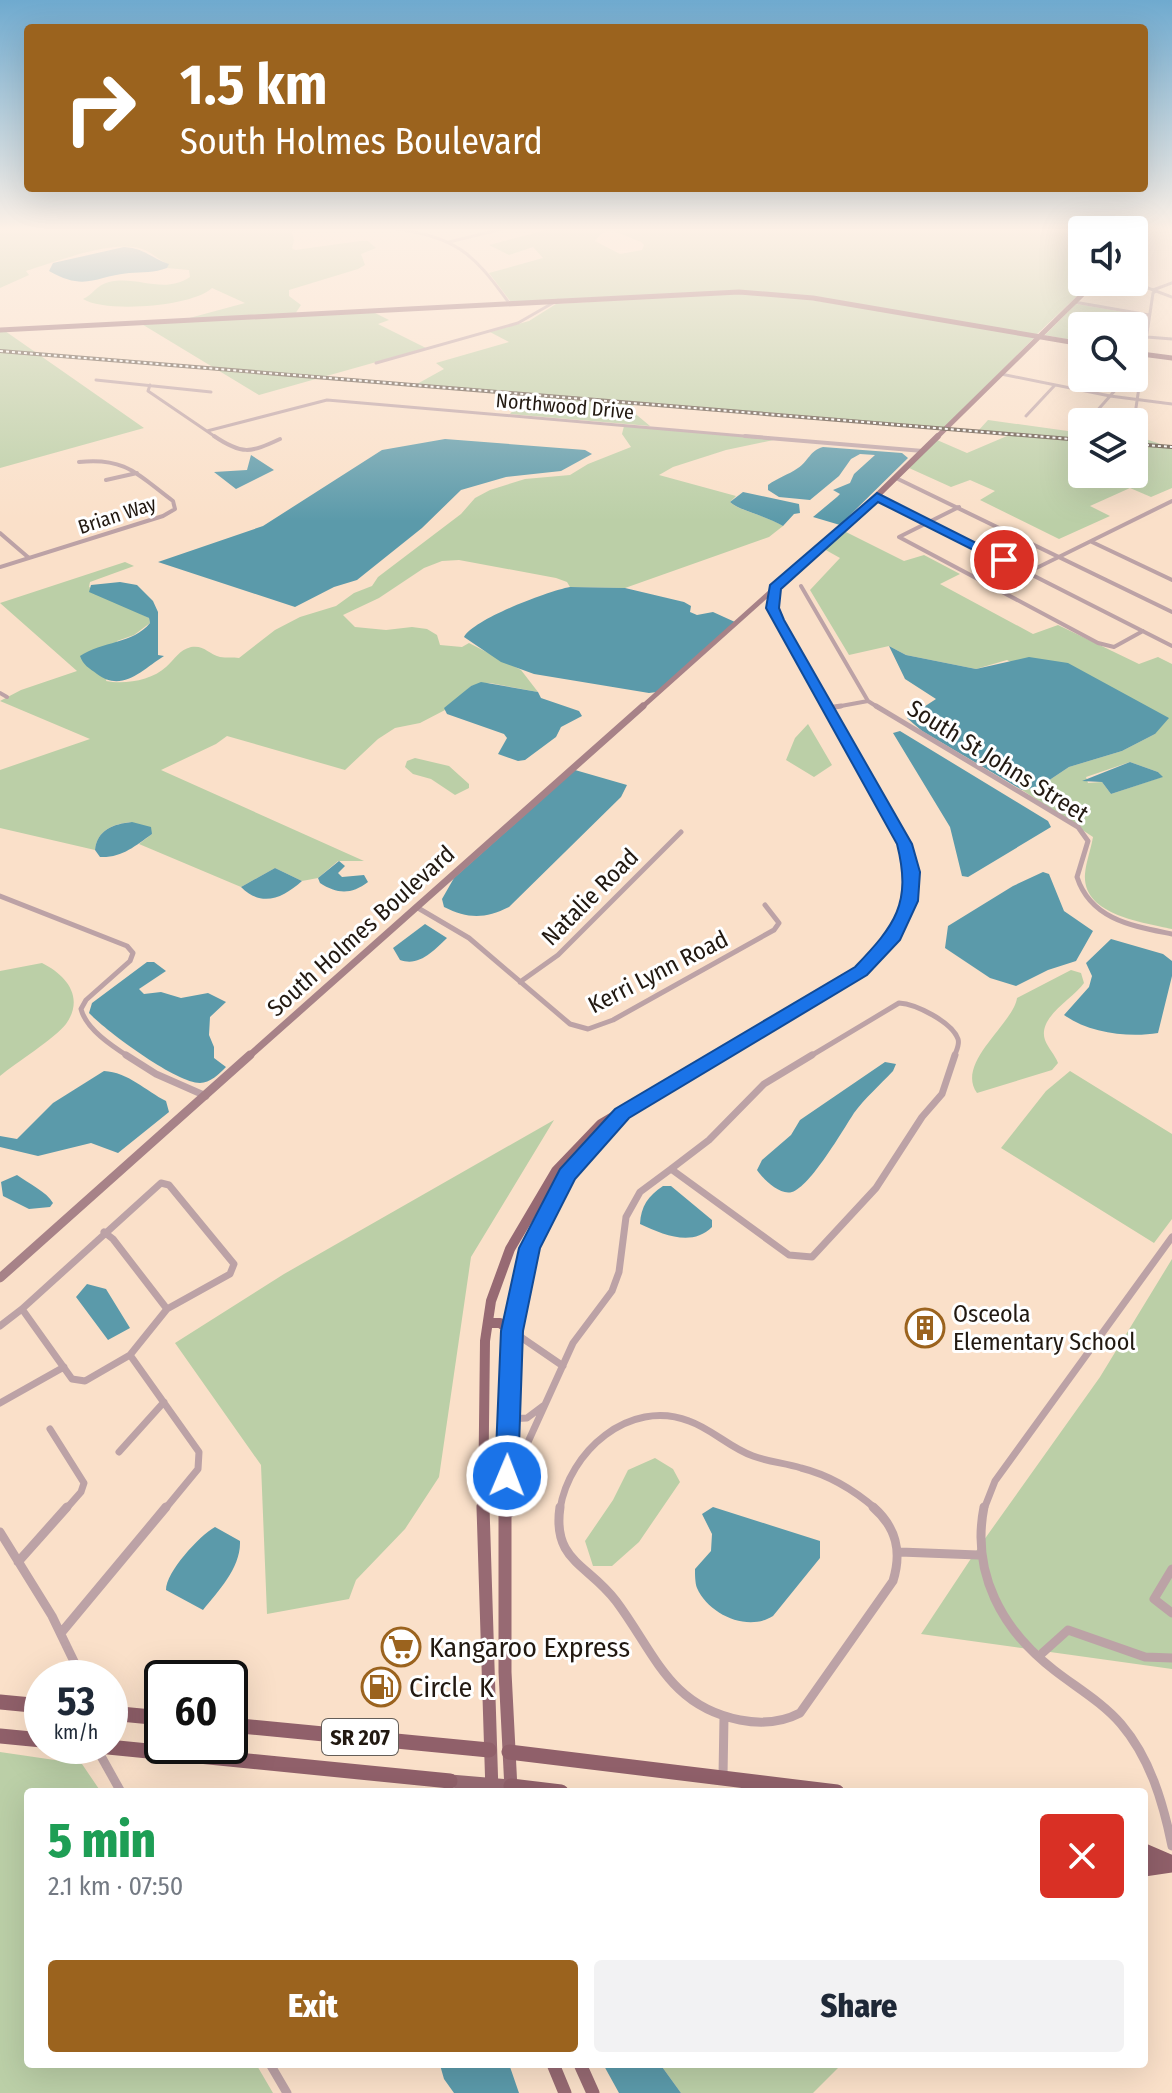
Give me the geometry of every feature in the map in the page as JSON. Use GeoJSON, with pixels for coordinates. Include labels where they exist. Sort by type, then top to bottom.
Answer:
{"type":"FeatureCollection","features":[{"type":"Feature","properties":{"kind":"highway"},"geometry":{"type":"LineString","coordinates":[[0,1702],[24,1704]]}},
{"type":"Feature","properties":{"kind":"highway","name":"SR 207"},"geometry":{"type":"LineString","coordinates":[[248,1727],[489,1750]]}},
{"type":"Feature","properties":{"kind":"highway"},"geometry":{"type":"LineString","coordinates":[[0,1736],[24,1738]]}},
{"type":"Feature","properties":{"kind":"highway","name":"SR 207"},"geometry":{"type":"LineString","coordinates":[[128,1749],[450,1781]]}},
{"type":"Feature","properties":{"kind":"highway","name":"SR 207"},"geometry":{"type":"LineString","coordinates":[[509,1752],[808,1788]]}},
{"type":"Feature","properties":{"kind":"highway"},"geometry":{"type":"LineString","coordinates":[[1148,1853],[1172,1864]]}},
{"type":"Feature","properties":{"kind":"highway"},"geometry":{"type":"LineString","coordinates":[[1148,1868],[1172,1864]]}},
{"type":"Feature","properties":{"kind":"main road"},"geometry":{"type":"LineString","coordinates":[[0,330],[82,326]]}},
{"type":"Feature","properties":{"kind":"main road"},"geometry":{"type":"LineString","coordinates":[[972,326],[1068,342]]}},
{"type":"Feature","properties":{"kind":"main road","name":"South Holmes Boulevard"},"geometry":{"type":"LineString","coordinates":[[0,1278],[877,496],[1048,326]]}},
{"type":"Feature","properties":{"kind":"main road"},"geometry":{"type":"LineString","coordinates":[[1148,358],[1172,358]]}},
{"type":"Feature","properties":{"kind":"main road"},"geometry":{"type":"LineString","coordinates":[[492,1788],[482,1483],[488,1323],[491,1301],[510,1249],[556,1171],[601,1124],[861,971],[877,956],[903,921],[910,901],[912,872],[904,844],[773,608],[775,588]]}},
{"type":"Feature","properties":{"kind":"main road"},"geometry":{"type":"LineString","coordinates":[[748,613],[773,608]]}},
{"type":"Feature","properties":{"kind":"main road"},"geometry":{"type":"LineString","coordinates":[[511,1788],[504,1593],[512,1331],[530,1248],[543,1219],[567,1175],[622,1114]]}},
{"type":"Feature","properties":{"kind":"main road"},"geometry":{"type":"LineString","coordinates":[[488,1323],[500,1323],[512,1331]]}},
{"type":"Feature","properties":{"kind":"main road","name":"SR 207"},"geometry":{"type":"LineString","coordinates":[[489,1750],[509,1752]]}},
{"type":"Feature","properties":{"kind":"main road"},"geometry":{"type":"LineString","coordinates":[[450,1781],[460,1788]]}},
{"type":"Feature","properties":{"kind":"main road","name":"SR 207"},"geometry":{"type":"LineString","coordinates":[[450,1781],[492,1788]]}},
{"type":"Feature","properties":{"kind":"main road"},"geometry":{"type":"LineString","coordinates":[[555,2068],[565,2093]]}},
{"type":"Feature","properties":{"kind":"main road"},"geometry":{"type":"LineString","coordinates":[[582,2068],[593,2093]]}},
{"type":"Feature","properties":{"kind":"street"},"geometry":{"type":"LineString","coordinates":[[376,363],[509,326]]}},
{"type":"Feature","properties":{"kind":"street"},"geometry":{"type":"LineString","coordinates":[[1148,337],[1172,339]]}},
{"type":"Feature","properties":{"kind":"street"},"geometry":{"type":"LineString","coordinates":[[1001,374],[1110,396],[1172,404]]}},
{"type":"Feature","properties":{"kind":"street"},"geometry":{"type":"LineString","coordinates":[[96,380],[211,392]]}},
{"type":"Feature","properties":{"kind":"street"},"geometry":{"type":"LineString","coordinates":[[150,385],[148,391],[233,449],[262,449],[280,439]]}},
{"type":"Feature","properties":{"kind":"street"},"geometry":{"type":"LineString","coordinates":[[1026,416],[1055,385]]}},
{"type":"Feature","properties":{"kind":"street"},"geometry":{"type":"LineString","coordinates":[[1099,408],[1114,392]]}},
{"type":"Feature","properties":{"kind":"street"},"geometry":{"type":"LineString","coordinates":[[1136,408],[1139,392]]}},
{"type":"Feature","properties":{"kind":"street","name":"Northwood Drive"},"geometry":{"type":"LineString","coordinates":[[207,431],[324,399],[923,451]]}},
{"type":"Feature","properties":{"kind":"street","name":"Brian Way"},"geometry":{"type":"LineString","coordinates":[[0,567],[163,516],[175,509],[173,501],[116,459],[79,462]]}},
{"type":"Feature","properties":{"kind":"street"},"geometry":{"type":"LineString","coordinates":[[106,480],[137,473]]}},
{"type":"Feature","properties":{"kind":"street"},"geometry":{"type":"LineString","coordinates":[[896,478],[1172,612]]}},
{"type":"Feature","properties":{"kind":"street"},"geometry":{"type":"LineString","coordinates":[[877,496],[1172,646]]}},
{"type":"Feature","properties":{"kind":"street"},"geometry":{"type":"LineString","coordinates":[[994,589],[1172,501]]}},
{"type":"Feature","properties":{"kind":"street"},"geometry":{"type":"LineString","coordinates":[[959,507],[899,537],[1106,646],[1123,644],[1143,631]]}},
{"type":"Feature","properties":{"kind":"street"},"geometry":{"type":"LineString","coordinates":[[0,533],[29,558]]}},
{"type":"Feature","properties":{"kind":"street"},"geometry":{"type":"LineString","coordinates":[[1092,542],[1172,580]]}},
{"type":"Feature","properties":{"kind":"street","name":"South St Johns Street"},"geometry":{"type":"LineString","coordinates":[[801,586],[868,701],[1078,827],[1088,841],[1077,877],[1089,903],[1099,912],[1119,920],[1172,934]]}},
{"type":"Feature","properties":{"kind":"street"},"geometry":{"type":"LineString","coordinates":[[0,693],[7,697]]}},
{"type":"Feature","properties":{"kind":"street"},"geometry":{"type":"LineString","coordinates":[[828,708],[868,701]]}},
{"type":"Feature","properties":{"kind":"street","name":"Natalie Road"},"geometry":{"type":"LineString","coordinates":[[520,982],[558,955],[681,832]]}},
{"type":"Feature","properties":{"kind":"street"},"geometry":{"type":"LineString","coordinates":[[0,896],[127,946],[133,953],[130,961],[86,1000],[81,1009],[83,1017],[138,1061],[180,1086],[206,1096]]}},
{"type":"Feature","properties":{"kind":"street","name":"Kerri Lynn Road"},"geometry":{"type":"LineString","coordinates":[[418,908],[469,938],[570,1024],[583,1029],[594,1028],[774,930],[779,923],[765,905]]}},
{"type":"Feature","properties":{"kind":"street"},"geometry":{"type":"LineString","coordinates":[[505,1533],[528,1442],[573,1343],[612,1291],[619,1272],[626,1217],[640,1192],[670,1168],[709,1140],[764,1084],[899,1003],[909,1002],[921,1008],[957,1036],[959,1043],[942,1094],[922,1117],[876,1188],[812,1257],[789,1255],[670,1168]]}},
{"type":"Feature","properties":{"kind":"street"},"geometry":{"type":"LineString","coordinates":[[0,1326],[54,1283],[157,1184],[165,1183],[234,1264],[230,1274],[167,1309],[130,1355],[85,1381],[75,1381],[22,1309]]}},
{"type":"Feature","properties":{"kind":"street"},"geometry":{"type":"LineString","coordinates":[[104,1232],[113,1239],[167,1309]]}},
{"type":"Feature","properties":{"kind":"street"},"geometry":{"type":"LineString","coordinates":[[1172,1237],[995,1481],[982,1509],[978,1555],[997,1606],[1019,1638],[1100,1704],[1134,1742],[1157,1788],[1172,1846]]}},
{"type":"Feature","properties":{"kind":"street"},"geometry":{"type":"LineString","coordinates":[[512,1331],[563,1366]]}},
{"type":"Feature","properties":{"kind":"street"},"geometry":{"type":"LineString","coordinates":[[61,1633],[198,1469],[199,1452],[130,1355]]}},
{"type":"Feature","properties":{"kind":"street"},"geometry":{"type":"LineString","coordinates":[[0,1403],[64,1367]]}},
{"type":"Feature","properties":{"kind":"street"},"geometry":{"type":"LineString","coordinates":[[119,1452],[164,1402]]}},
{"type":"Feature","properties":{"kind":"street"},"geometry":{"type":"LineString","coordinates":[[508,1419],[516,1422],[531,1418],[546,1404]]}},
{"type":"Feature","properties":{"kind":"street"},"geometry":{"type":"LineString","coordinates":[[663,1415],[690,1420],[756,1457],[810,1470],[843,1485],[883,1516],[897,1537],[900,1552],[898,1571],[893,1581],[800,1713],[792,1719],[773,1723],[724,1717],[699,1707],[679,1691],[603,1586],[564,1549],[558,1532],[561,1499],[571,1472],[592,1444],[615,1427],[640,1418],[663,1415]]}},
{"type":"Feature","properties":{"kind":"street"},"geometry":{"type":"LineString","coordinates":[[18,1562],[81,1492],[84,1483],[50,1429]]}},
{"type":"Feature","properties":{"kind":"street"},"geometry":{"type":"LineString","coordinates":[[0,1532],[61,1633],[74,1660]]}},
{"type":"Feature","properties":{"kind":"street"},"geometry":{"type":"LineString","coordinates":[[900,1552],[978,1555]]}},
{"type":"Feature","properties":{"kind":"street"},"geometry":{"type":"LineString","coordinates":[[1172,1569],[1154,1599],[1172,1613]]}},
{"type":"Feature","properties":{"kind":"street"},"geometry":{"type":"LineString","coordinates":[[1039,1656],[1068,1630],[1145,1657],[1172,1658]]}},
{"type":"Feature","properties":{"kind":"street"},"geometry":{"type":"LineString","coordinates":[[723,1776],[724,1717]]}},
{"type":"Feature","properties":{"kind":"street"},"geometry":{"type":"LineString","coordinates":[[106,1764],[119,1788]]}},
{"type":"Feature","properties":{"kind":"street"},"geometry":{"type":"LineString","coordinates":[[272,2068],[287,2093]]}},
{"type":"Feature","properties":{"kind":"green space"},"geometry":{"type":"Polygon","coordinates":[[[144,326],[381,326],[426,348],[259,395],[144,326]]]}},
{"type":"Feature","properties":{"kind":"green space"},"geometry":{"type":"Polygon","coordinates":[[[512,326],[969,326],[1035,337],[944,428],[634,403],[632,411],[650,426],[510,414],[526,395],[417,384],[444,369],[436,363],[509,342],[490,332],[512,326]]]}},
{"type":"Feature","properties":{"kind":"green space"},"geometry":{"type":"Polygon","coordinates":[[[976,326],[1046,326],[1036,335],[976,326]]]}},
{"type":"Feature","properties":{"kind":"green space"},"geometry":{"type":"Polygon","coordinates":[[[1054,326],[1068,326],[1068,339],[1045,335],[1054,326]]]}},
{"type":"Feature","properties":{"kind":"green space"},"geometry":{"type":"Polygon","coordinates":[[[0,331],[5,331],[144,428],[0,468],[0,331]]]}},
{"type":"Feature","properties":{"kind":"green space"},"geometry":{"type":"Polygon","coordinates":[[[988,420],[1068,431],[1068,488],[1130,488],[1090,506],[1110,516],[1059,539],[980,500],[995,491],[970,480],[951,487],[909,468],[937,440],[967,453],[1007,436],[978,431],[988,420]]]}},
{"type":"Feature","properties":{"kind":"green space"},"geometry":{"type":"Polygon","coordinates":[[[624,426],[778,439],[726,450],[673,467],[659,475],[736,496],[730,502],[734,505],[783,526],[769,537],[625,588],[570,587],[567,582],[556,578],[459,560],[442,561],[424,568],[379,598],[343,615],[355,627],[427,629],[437,635],[440,645],[462,647],[469,643],[521,670],[538,692],[490,683],[471,686],[445,710],[420,723],[395,728],[378,739],[345,770],[227,736],[161,770],[364,861],[338,861],[318,878],[302,881],[275,868],[241,887],[139,844],[152,834],[131,822],[107,829],[99,837],[95,850],[0,828],[0,770],[90,739],[0,701],[21,690],[77,671],[0,603],[125,562],[134,566],[90,582],[89,587],[149,618],[150,623],[134,635],[117,641],[106,681],[130,682],[146,678],[191,647],[200,647],[220,657],[239,658],[275,630],[300,617],[336,606],[354,593],[372,586],[378,577],[461,514],[475,498],[525,479],[570,475],[588,464],[631,447],[622,434],[624,426]]]}},
{"type":"Feature","properties":{"kind":"green space"},"geometry":{"type":"Polygon","coordinates":[[[1148,440],[1172,448],[1172,488],[1151,497],[1130,488],[1148,488],[1148,440]]]}},
{"type":"Feature","properties":{"kind":"green space"},"geometry":{"type":"Polygon","coordinates":[[[844,531],[904,561],[924,555],[960,574],[940,584],[1033,634],[1058,625],[1139,664],[1158,657],[1172,664],[1172,929],[1116,914],[1093,899],[1085,874],[1093,837],[1022,790],[1039,787],[1069,767],[1122,751],[1155,734],[1007,660],[976,669],[906,655],[889,646],[849,655],[810,590],[840,558],[824,549],[844,531]],[[1130,762],[1086,777],[1088,783],[1102,782],[1111,794],[1162,777],[1158,772],[1130,762]]]}},
{"type":"Feature","properties":{"kind":"green space"},"geometry":{"type":"Polygon","coordinates":[[[808,724],[832,765],[814,777],[786,760],[795,738],[808,724]]]}},
{"type":"Feature","properties":{"kind":"green space"},"geometry":{"type":"Polygon","coordinates":[[[415,758],[449,766],[469,784],[469,788],[455,795],[431,779],[413,774],[405,767],[407,761],[415,758]]]}},
{"type":"Feature","properties":{"kind":"green space"},"geometry":{"type":"Polygon","coordinates":[[[42,963],[59,974],[70,988],[74,1005],[71,1014],[66,1024],[53,1036],[0,1076],[0,971],[42,963]]]}},
{"type":"Feature","properties":{"kind":"green space"},"geometry":{"type":"Polygon","coordinates":[[[1071,970],[1081,973],[1084,983],[1051,1016],[1044,1032],[1046,1043],[1058,1063],[1052,1070],[977,1093],[972,1081],[979,1056],[1014,1008],[1017,998],[1071,970]]]}},
{"type":"Feature","properties":{"kind":"green space"},"geometry":{"type":"Polygon","coordinates":[[[1070,1071],[1172,1134],[1172,1219],[1154,1243],[1001,1148],[1046,1091],[1070,1071]]]}},
{"type":"Feature","properties":{"kind":"green space"},"geometry":{"type":"Polygon","coordinates":[[[554,1120],[471,1257],[439,1477],[405,1529],[356,1580],[349,1599],[267,1614],[261,1465],[175,1343],[284,1274],[554,1120]]]}},
{"type":"Feature","properties":{"kind":"green space"},"geometry":{"type":"Polygon","coordinates":[[[1172,1259],[1172,1669],[921,1634],[1100,1377],[1172,1259]]]}},
{"type":"Feature","properties":{"kind":"green space"},"geometry":{"type":"Polygon","coordinates":[[[655,1458],[673,1469],[680,1482],[639,1542],[612,1566],[593,1566],[585,1541],[613,1500],[628,1470],[655,1458]]]}},
{"type":"Feature","properties":{"kind":"green space"},"geometry":{"type":"Polygon","coordinates":[[[0,1752],[24,1756],[24,1764],[82,1764],[98,1788],[24,1788],[24,2068],[258,2068],[273,2093],[0,2093],[0,1752]]]}},
{"type":"Feature","properties":{"kind":"green space"},"geometry":{"type":"Polygon","coordinates":[[[663,2068],[838,2068],[813,2093],[681,2093],[663,2068]]]}},
{"type":"Feature","properties":{"kind":"water"},"geometry":{"type":"Polygon","coordinates":[[[445,439],[585,450],[592,454],[561,471],[506,477],[461,490],[422,528],[357,580],[334,587],[295,607],[158,562],[263,526],[382,450],[445,439]]]}},
{"type":"Feature","properties":{"kind":"water"},"geometry":{"type":"Polygon","coordinates":[[[823,447],[902,453],[908,458],[840,525],[813,517],[840,494],[833,490],[850,483],[854,474],[875,455],[860,454],[851,459],[839,476],[810,500],[779,497],[768,490],[768,485],[798,468],[823,447]]]}},
{"type":"Feature","properties":{"kind":"water"},"geometry":{"type":"Polygon","coordinates":[[[251,455],[274,470],[236,489],[214,472],[247,470],[251,455]]]}},
{"type":"Feature","properties":{"kind":"water"},"geometry":{"type":"Polygon","coordinates":[[[743,492],[799,504],[800,513],[794,514],[783,526],[730,502],[743,492]]]}},
{"type":"Feature","properties":{"kind":"water"},"geometry":{"type":"Polygon","coordinates":[[[120,582],[137,585],[153,601],[158,612],[158,655],[164,656],[140,673],[115,681],[97,674],[80,656],[135,635],[150,623],[149,618],[89,592],[91,585],[120,582]]]}},
{"type":"Feature","properties":{"kind":"water"},"geometry":{"type":"Polygon","coordinates":[[[570,587],[625,588],[684,602],[691,606],[690,612],[697,615],[713,612],[735,622],[657,692],[649,693],[534,674],[501,662],[464,637],[496,614],[570,587]]]}},
{"type":"Feature","properties":{"kind":"water"},"geometry":{"type":"Polygon","coordinates":[[[889,646],[906,655],[976,669],[1029,657],[1068,663],[1169,718],[1155,734],[1122,751],[1069,767],[1039,787],[1022,790],[922,731],[907,718],[936,699],[905,679],[889,646]]]}},
{"type":"Feature","properties":{"kind":"water"},"geometry":{"type":"Polygon","coordinates":[[[481,682],[538,692],[541,698],[579,711],[582,716],[561,727],[556,737],[525,760],[518,761],[498,754],[507,738],[504,734],[447,714],[444,708],[471,686],[481,682]]]}},
{"type":"Feature","properties":{"kind":"water"},"geometry":{"type":"Polygon","coordinates":[[[900,731],[1048,821],[1051,827],[968,877],[962,876],[950,827],[893,733],[900,731]]]}},
{"type":"Feature","properties":{"kind":"water"},"geometry":{"type":"Polygon","coordinates":[[[1130,762],[1158,772],[1163,777],[1111,794],[1102,782],[1082,781],[1130,762]]]}},
{"type":"Feature","properties":{"kind":"water"},"geometry":{"type":"Polygon","coordinates":[[[575,770],[627,785],[621,797],[509,907],[476,916],[444,907],[442,899],[454,878],[575,770]]]}},
{"type":"Feature","properties":{"kind":"water"},"geometry":{"type":"Polygon","coordinates":[[[132,822],[151,827],[152,834],[122,853],[100,857],[95,850],[99,837],[112,826],[132,822]]]}},
{"type":"Feature","properties":{"kind":"water"},"geometry":{"type":"Polygon","coordinates":[[[339,861],[345,866],[338,873],[342,877],[364,875],[368,882],[344,892],[320,883],[318,878],[339,861]]]}},
{"type":"Feature","properties":{"kind":"water"},"geometry":{"type":"Polygon","coordinates":[[[275,868],[302,881],[280,896],[265,899],[241,887],[275,868]]]}},
{"type":"Feature","properties":{"kind":"water"},"geometry":{"type":"Polygon","coordinates":[[[1043,872],[1049,874],[1064,911],[1093,931],[1076,961],[1048,970],[1016,986],[990,978],[945,948],[948,926],[1013,886],[1043,872]]]}},
{"type":"Feature","properties":{"kind":"water"},"geometry":{"type":"Polygon","coordinates":[[[425,924],[447,938],[420,959],[400,960],[393,948],[425,924]]]}},
{"type":"Feature","properties":{"kind":"water"},"geometry":{"type":"Polygon","coordinates":[[[1111,939],[1163,954],[1172,961],[1172,976],[1158,1033],[1110,1033],[1085,1026],[1064,1015],[1089,987],[1092,976],[1086,963],[1111,939]]]}},
{"type":"Feature","properties":{"kind":"water"},"geometry":{"type":"Polygon","coordinates":[[[147,962],[154,962],[166,971],[139,989],[144,994],[161,992],[181,998],[208,993],[226,1002],[210,1017],[209,1035],[214,1058],[226,1067],[211,1080],[200,1083],[175,1075],[125,1043],[89,1013],[92,1003],[147,962]]]}},
{"type":"Feature","properties":{"kind":"water"},"geometry":{"type":"Polygon","coordinates":[[[885,1062],[896,1064],[893,1071],[858,1107],[808,1180],[787,1193],[763,1178],[757,1170],[762,1160],[791,1135],[800,1120],[885,1062]]]}},
{"type":"Feature","properties":{"kind":"water"},"geometry":{"type":"Polygon","coordinates":[[[104,1071],[129,1078],[166,1101],[169,1112],[118,1153],[91,1143],[38,1156],[0,1147],[0,1136],[17,1139],[53,1103],[104,1071]]]}},
{"type":"Feature","properties":{"kind":"water"},"geometry":{"type":"Polygon","coordinates":[[[17,1175],[46,1195],[53,1203],[50,1207],[29,1209],[3,1196],[1,1182],[17,1175]]]}},
{"type":"Feature","properties":{"kind":"water"},"geometry":{"type":"Polygon","coordinates":[[[663,1186],[671,1186],[712,1220],[712,1227],[696,1237],[687,1238],[668,1235],[640,1224],[646,1202],[663,1186]]]}},
{"type":"Feature","properties":{"kind":"water"},"geometry":{"type":"Polygon","coordinates":[[[87,1284],[106,1289],[130,1328],[108,1340],[76,1297],[87,1284]]]}},
{"type":"Feature","properties":{"kind":"water"},"geometry":{"type":"Polygon","coordinates":[[[713,1507],[820,1541],[820,1558],[773,1616],[752,1622],[730,1618],[710,1606],[697,1588],[695,1569],[711,1551],[712,1534],[702,1514],[713,1507]]]}},
{"type":"Feature","properties":{"kind":"water"},"geometry":{"type":"Polygon","coordinates":[[[215,1527],[240,1541],[239,1551],[228,1578],[203,1610],[166,1590],[167,1582],[184,1555],[215,1527]]]}},
{"type":"Feature","properties":{"kind":"water"},"geometry":{"type":"Polygon","coordinates":[[[441,2068],[510,2068],[519,2093],[454,2093],[441,2068]]]}},
{"type":"Feature","properties":{"kind":"water"},"geometry":{"type":"Polygon","coordinates":[[[605,2068],[663,2068],[681,2093],[619,2093],[605,2068]]]}},
{"type":"Feature","properties":{"kind":"railway"},"geometry":{"type":"LineString","coordinates":[[0,351],[1068,439]]}},
{"type":"Feature","properties":{"kind":"railway"},"geometry":{"type":"LineString","coordinates":[[1148,445],[1172,447]]}},
{"type":"Feature","properties":{"kind":"place","name":"Osceola Elementary School"},"geometry":{"type":"Point","coordinates":[925,1328]}},
{"type":"Feature","properties":{"kind":"place","name":"Kangaroo Express"},"geometry":{"type":"Point","coordinates":[401,1647]}},
{"type":"Feature","properties":{"kind":"place","name":"Circle K"},"geometry":{"type":"Point","coordinates":[381,1687]}},
{"type":"Feature","properties":{"kind":"route"},"geometry":{"type":"LineString","coordinates":[[507,1476],[512,1331],[530,1248],[567,1175],[622,1114],[643,1099],[861,971],[894,937],[910,901],[912,872],[904,844],[778,620],[772,600],[775,588],[877,496],[1004,560]]}}]}
